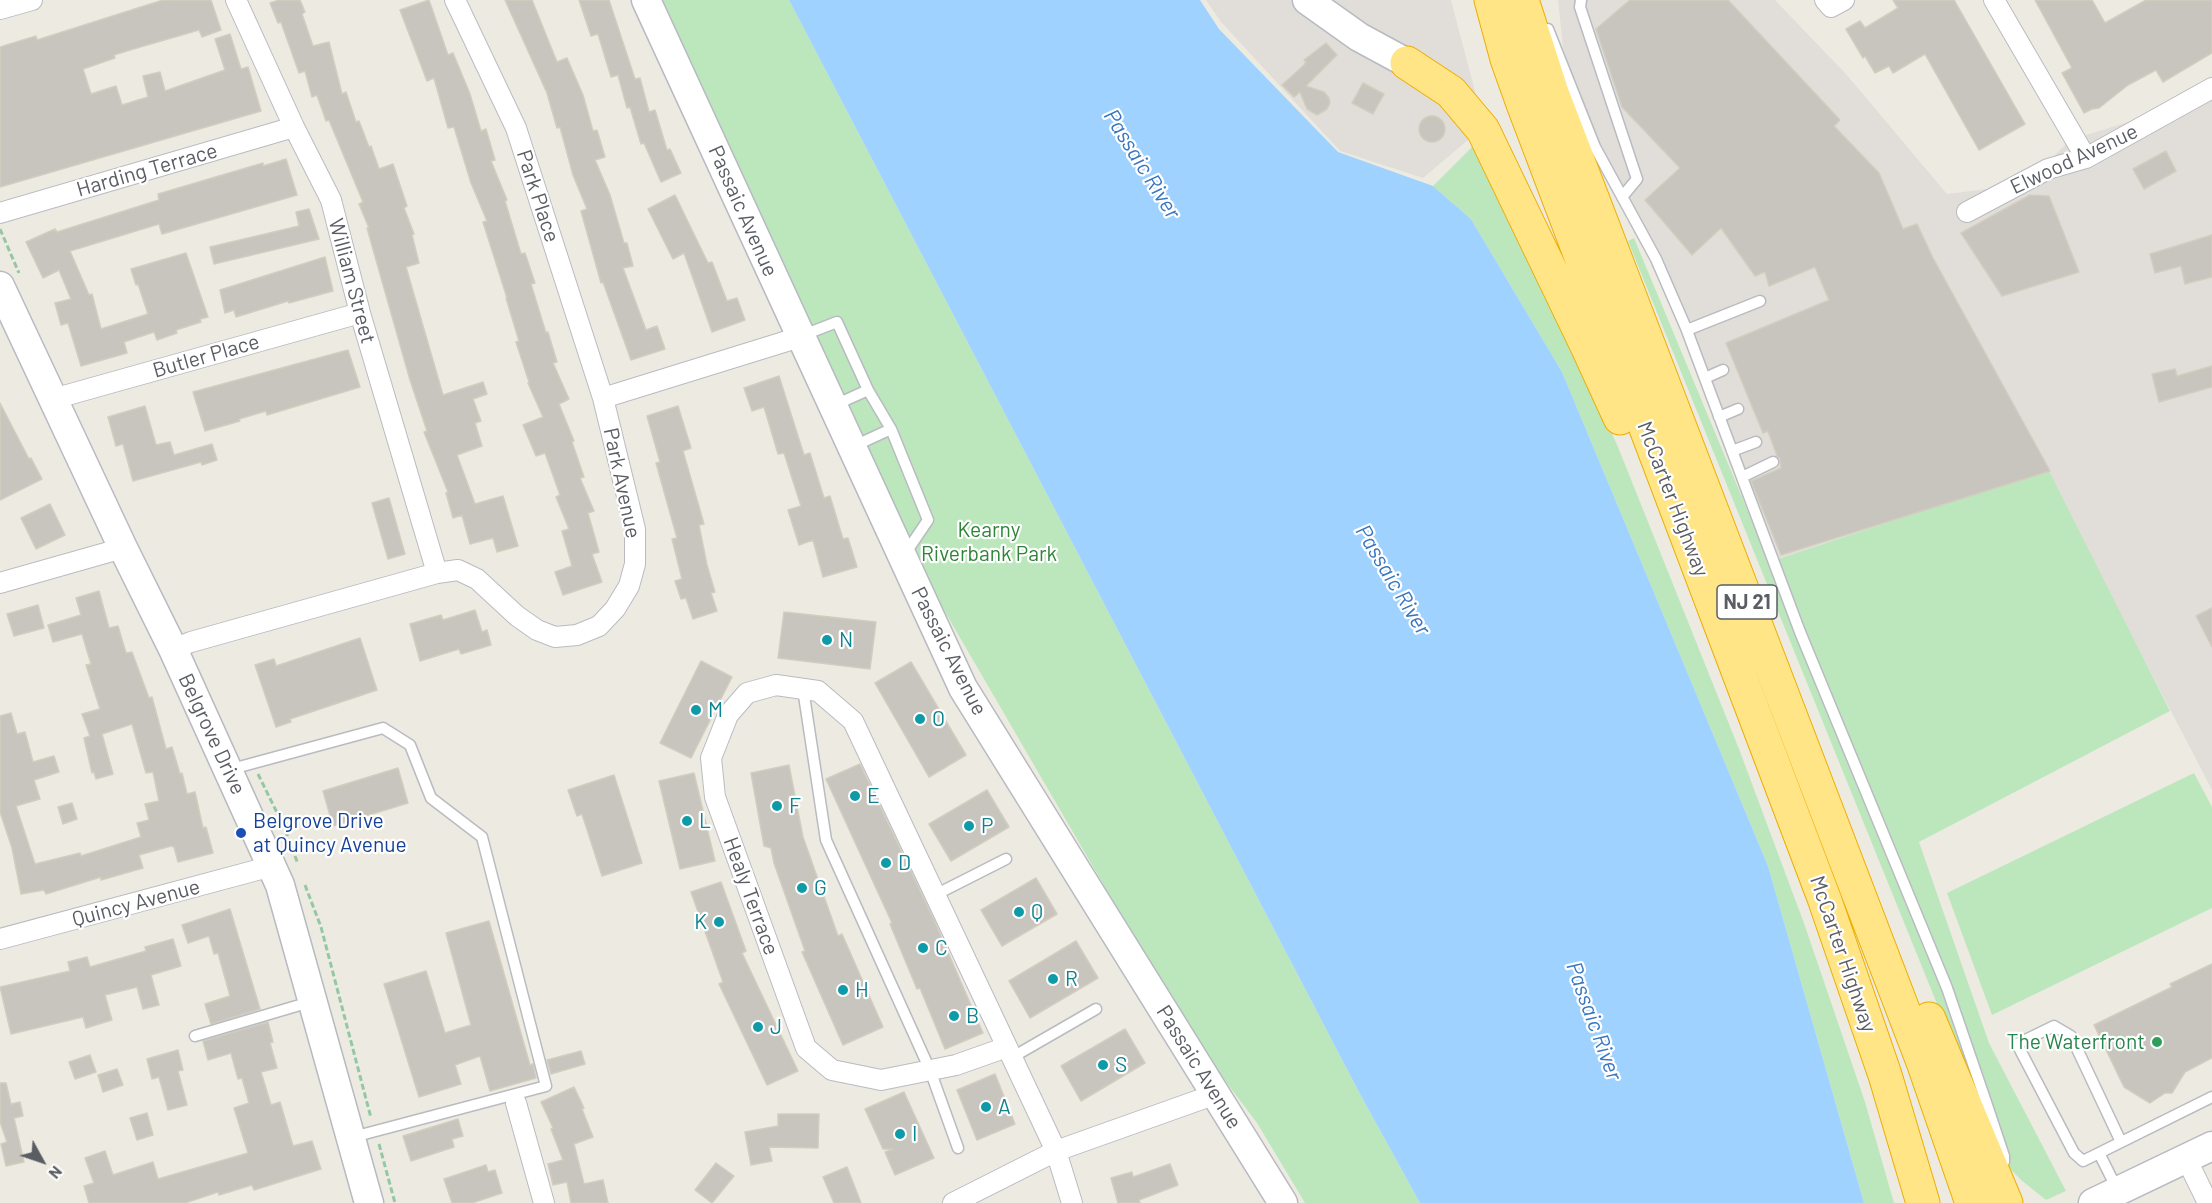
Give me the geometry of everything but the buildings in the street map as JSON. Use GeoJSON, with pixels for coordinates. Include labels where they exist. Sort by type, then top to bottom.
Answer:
{"type":"FeatureCollection","features":[{"type":"Feature","properties":{"kind":"highway","name":"McCarter Highway"},"geometry":{"type":"LineString","coordinates":[[1491,0],[1522,104],[1845,956],[1885,1076],[1923,1203]]}},
{"type":"Feature","properties":{"kind":"highway","name":"NJ 21"},"geometry":{"type":"LineString","coordinates":[[1534,10],[1552,93],[1923,1062],[1972,1203]]}},
{"type":"Feature","properties":{"kind":"highway"},"geometry":{"type":"LineString","coordinates":[[1407,63],[1451,92],[1483,130],[1495,151],[1597,367],[1656,504],[1768,750]]}},
{"type":"Feature","properties":{"kind":"highway"},"geometry":{"type":"LineString","coordinates":[[1810,768],[1918,993],[2005,1188]]}},
{"type":"Feature","properties":{"kind":"main road","name":"Passaic Avenue"},"geometry":{"type":"LineString","coordinates":[[646,0],[963,688],[1283,1203]]}},
{"type":"Feature","properties":{"kind":"main road"},"geometry":{"type":"LineString","coordinates":[[1307,0],[1359,37],[1407,63]]}},
{"type":"Feature","properties":{"kind":"main road","name":"Belgrove Drive"},"geometry":{"type":"LineString","coordinates":[[0,286],[173,649],[280,885],[351,1137],[365,1202]]}},
{"type":"Feature","properties":{"kind":"main road"},"geometry":{"type":"LineString","coordinates":[[2093,1203],[2212,1146]]}},
{"type":"Feature","properties":{"kind":"street"},"geometry":{"type":"LineString","coordinates":[[0,9],[32,0]]}},
{"type":"Feature","properties":{"kind":"street","name":"William Street"},"geometry":{"type":"LineString","coordinates":[[236,0],[294,127],[331,200],[360,313],[437,573]]}},
{"type":"Feature","properties":{"kind":"street","name":"Park Place"},"geometry":{"type":"LineString","coordinates":[[455,0],[516,128],[603,398]]}},
{"type":"Feature","properties":{"kind":"street"},"geometry":{"type":"LineString","coordinates":[[1825,0],[1831,7],[1844,0]]}},
{"type":"Feature","properties":{"kind":"street"},"geometry":{"type":"LineString","coordinates":[[1994,0],[2086,158]]}},
{"type":"Feature","properties":{"kind":"street","name":"Elwood Avenue"},"geometry":{"type":"LineString","coordinates":[[1967,212],[2048,169],[2086,158],[2212,88]]}},
{"type":"Feature","properties":{"kind":"street","name":"Harding Terrace"},"geometry":{"type":"LineString","coordinates":[[0,213],[294,127]]}},
{"type":"Feature","properties":{"kind":"street","name":"Butler Place"},"geometry":{"type":"LineString","coordinates":[[53,399],[360,313]]}},
{"type":"Feature","properties":{"kind":"street","name":"Park Avenue"},"geometry":{"type":"LineString","coordinates":[[173,649],[437,573],[458,570],[477,579],[537,630],[555,636],[577,635],[599,626],[615,609],[629,586],[635,564],[636,544],[635,529],[603,398],[800,337]]}},
{"type":"Feature","properties":{"kind":"street"},"geometry":{"type":"LineString","coordinates":[[0,583],[123,548]]}},
{"type":"Feature","properties":{"kind":"street","name":"Healy Terrace"},"geometry":{"type":"LineString","coordinates":[[1009,1053],[881,1080],[832,1070],[806,1047],[715,796],[711,758],[728,715],[747,693],[776,686],[818,691],[853,721],[1056,1151],[1072,1203]]}},
{"type":"Feature","properties":{"kind":"street","name":"Quincy Avenue"},"geometry":{"type":"LineString","coordinates":[[0,939],[272,866]]}},
{"type":"Feature","properties":{"kind":"street"},"geometry":{"type":"LineString","coordinates":[[953,1203],[1056,1151],[1216,1094]]}},
{"type":"Feature","properties":{"kind":"street"},"geometry":{"type":"LineString","coordinates":[[516,1103],[544,1203]]}},
{"type":"Feature","properties":{"kind":"street"},"geometry":{"type":"LineString","coordinates":[[2186,1158],[2208,1203]]}},
{"type":"Feature","properties":{"kind":"lane"},"geometry":{"type":"LineString","coordinates":[[1581,0],[1580,7],[1637,179],[1622,196]]}},
{"type":"Feature","properties":{"kind":"lane"},"geometry":{"type":"LineString","coordinates":[[1534,10],[1595,147],[1656,259],[1687,330],[1800,632],[1947,988],[2004,1156],[2005,1188]]}},
{"type":"Feature","properties":{"kind":"lane"},"geometry":{"type":"LineString","coordinates":[[1687,330],[1760,302]]}},
{"type":"Feature","properties":{"kind":"lane"},"geometry":{"type":"LineString","coordinates":[[800,337],[837,322],[868,390],[891,429],[928,520],[902,557]]}},
{"type":"Feature","properties":{"kind":"lane"},"geometry":{"type":"LineString","coordinates":[[1705,378],[1723,370]]}},
{"type":"Feature","properties":{"kind":"lane"},"geometry":{"type":"LineString","coordinates":[[832,406],[868,390]]}},
{"type":"Feature","properties":{"kind":"lane"},"geometry":{"type":"LineString","coordinates":[[1719,417],[1738,409]]}},
{"type":"Feature","properties":{"kind":"lane"},"geometry":{"type":"LineString","coordinates":[[851,447],[891,429]]}},
{"type":"Feature","properties":{"kind":"lane"},"geometry":{"type":"LineString","coordinates":[[1732,451],[1756,442]]}},
{"type":"Feature","properties":{"kind":"lane"},"geometry":{"type":"LineString","coordinates":[[1742,477],[1773,462]]}},
{"type":"Feature","properties":{"kind":"lane"},"geometry":{"type":"LineString","coordinates":[[803,689],[826,840],[930,1070],[958,1148]]}},
{"type":"Feature","properties":{"kind":"lane"},"geometry":{"type":"LineString","coordinates":[[228,770],[383,728],[410,745],[431,798],[482,837],[546,1086],[351,1137]]}},
{"type":"Feature","properties":{"kind":"lane"},"geometry":{"type":"LineString","coordinates":[[935,895],[1006,859]]}},
{"type":"Feature","properties":{"kind":"lane"},"geometry":{"type":"LineString","coordinates":[[195,1036],[314,1001]]}},
{"type":"Feature","properties":{"kind":"lane"},"geometry":{"type":"LineString","coordinates":[[1009,1053],[1096,1009]]}},
{"type":"Feature","properties":{"kind":"lane"},"geometry":{"type":"LineString","coordinates":[[2121,1142],[2071,1036],[2054,1026],[2017,1044],[2073,1153],[2083,1161],[2212,1097]]}},
{"type":"Feature","properties":{"kind":"lane"},"geometry":{"type":"LineString","coordinates":[[2099,1153],[2119,1191]]}},
{"type":"Feature","properties":{"kind":"shaded area"},"geometry":{"type":"Polygon","coordinates":[[[1206,0],[1451,0],[1476,95],[1487,124],[1423,178],[1340,151],[1221,22],[1206,0]]]}},
{"type":"Feature","properties":{"kind":"shaded area"},"geometry":{"type":"Polygon","coordinates":[[[1558,0],[1775,0],[1846,74],[1947,194],[2026,184],[2070,140],[2212,96],[2212,790],[2046,471],[1777,559],[1668,295],[1607,174],[1563,48],[1558,0]]]}},
{"type":"Feature","properties":{"kind":"green space","name":"Kearny Riverbank Park"},"geometry":{"type":"Polygon","coordinates":[[[661,0],[789,0],[1360,1094],[1420,1203],[1305,1203],[1257,1123],[1192,1037],[923,574],[798,294],[661,0]]]}},
{"type":"Feature","properties":{"kind":"green space"},"geometry":{"type":"Polygon","coordinates":[[[1475,144],[1539,269],[1618,447],[1739,749],[1805,926],[1865,1102],[1894,1203],[1864,1203],[1768,866],[1562,372],[1471,219],[1433,186],[1475,144]]]}},
{"type":"Feature","properties":{"kind":"green space"},"geometry":{"type":"Polygon","coordinates":[[[1634,238],[1769,562],[2048,469],[2170,711],[1919,842],[1989,1043],[2066,1191],[2046,1200],[2021,1180],[1999,1157],[1628,241],[1634,238]]]}},
{"type":"Feature","properties":{"kind":"green space"},"geometry":{"type":"Polygon","coordinates":[[[2194,773],[2212,807],[2212,908],[1992,1015],[1947,893],[2194,773]]]}},
{"type":"Feature","properties":{"kind":"water","name":"Passaic River"},"geometry":{"type":"Polygon","coordinates":[[[789,0],[1200,0],[1219,29],[1338,152],[1433,186],[1471,219],[1562,372],[1768,866],[1864,1203],[1420,1203],[1360,1094],[789,0]]]}},
{"type":"Feature","properties":{"kind":"place","name":"N"},"geometry":{"type":"Point","coordinates":[827,640]}},
{"type":"Feature","properties":{"kind":"place","name":"M"},"geometry":{"type":"Point","coordinates":[696,710]}},
{"type":"Feature","properties":{"kind":"place","name":"O"},"geometry":{"type":"Point","coordinates":[920,719]}},
{"type":"Feature","properties":{"kind":"place","name":"E"},"geometry":{"type":"Point","coordinates":[855,796]}},
{"type":"Feature","properties":{"kind":"place","name":"F"},"geometry":{"type":"Point","coordinates":[777,806]}},
{"type":"Feature","properties":{"kind":"place","name":"L"},"geometry":{"type":"Point","coordinates":[687,821]}},
{"type":"Feature","properties":{"kind":"place","name":"P"},"geometry":{"type":"Point","coordinates":[969,826]}},
{"type":"Feature","properties":{"kind":"place","name":"Belgrove Drive at Quincy Avenue"},"geometry":{"type":"Point","coordinates":[241,833]}},
{"type":"Feature","properties":{"kind":"place","name":"D"},"geometry":{"type":"Point","coordinates":[886,863]}},
{"type":"Feature","properties":{"kind":"place","name":"G"},"geometry":{"type":"Point","coordinates":[802,888]}},
{"type":"Feature","properties":{"kind":"place","name":"Q"},"geometry":{"type":"Point","coordinates":[1019,912]}},
{"type":"Feature","properties":{"kind":"place","name":"K"},"geometry":{"type":"Point","coordinates":[719,922]}},
{"type":"Feature","properties":{"kind":"place","name":"C"},"geometry":{"type":"Point","coordinates":[923,948]}},
{"type":"Feature","properties":{"kind":"place","name":"R"},"geometry":{"type":"Point","coordinates":[1053,979]}},
{"type":"Feature","properties":{"kind":"place","name":"H"},"geometry":{"type":"Point","coordinates":[843,990]}},
{"type":"Feature","properties":{"kind":"place","name":"B"},"geometry":{"type":"Point","coordinates":[954,1016]}},
{"type":"Feature","properties":{"kind":"place","name":"J"},"geometry":{"type":"Point","coordinates":[758,1027]}},
{"type":"Feature","properties":{"kind":"place","name":"The Waterfront"},"geometry":{"type":"Point","coordinates":[2157,1042]}},
{"type":"Feature","properties":{"kind":"place","name":"S"},"geometry":{"type":"Point","coordinates":[1103,1065]}},
{"type":"Feature","properties":{"kind":"place","name":"A"},"geometry":{"type":"Point","coordinates":[986,1107]}},
{"type":"Feature","properties":{"kind":"place","name":"I"},"geometry":{"type":"Point","coordinates":[900,1134]}}]}
